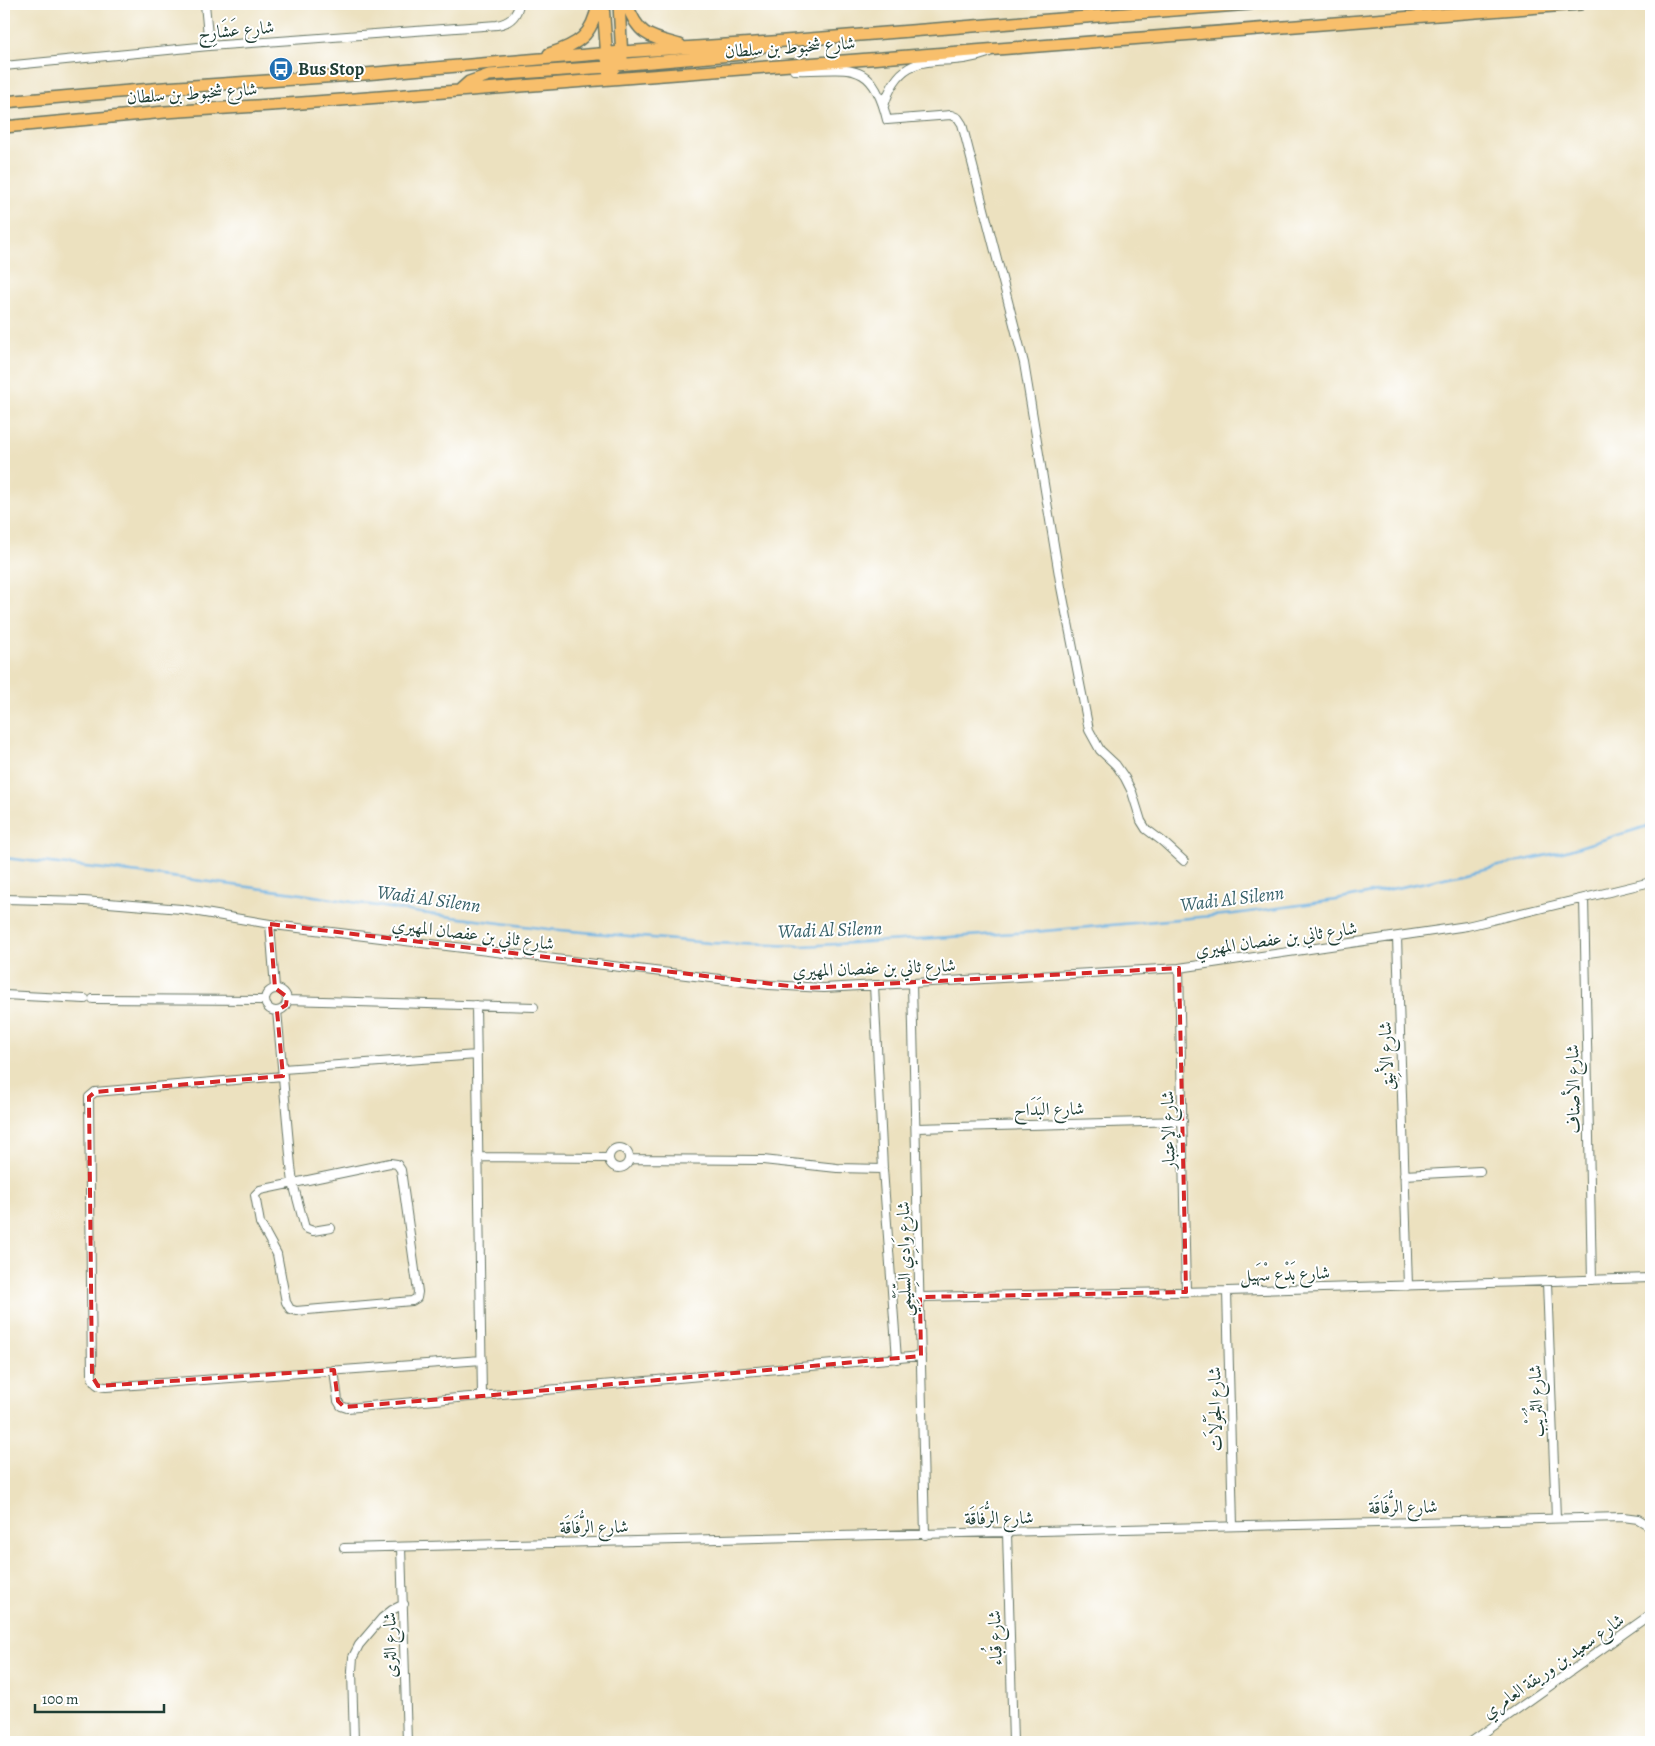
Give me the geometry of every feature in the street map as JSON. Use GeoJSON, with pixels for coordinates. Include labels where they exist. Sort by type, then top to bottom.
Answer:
{"type":"FeatureCollection","features":[{"type":"Feature","properties":{"kind":"main road"},"geometry":{"type":"LineString","coordinates":[[531,60],[580,41],[591,26],[598,4]]}},
{"type":"Feature","properties":{"kind":"main road"},"geometry":{"type":"LineString","coordinates":[[603,4],[607,73]]}},
{"type":"Feature","properties":{"kind":"main road"},"geometry":{"type":"LineString","coordinates":[[607,4],[610,22],[616,24],[620,19]]}},
{"type":"Feature","properties":{"kind":"main road"},"geometry":{"type":"LineString","coordinates":[[619,4],[624,77]]}},
{"type":"Feature","properties":{"kind":"main road"},"geometry":{"type":"LineString","coordinates":[[627,4],[635,23],[644,33],[658,39],[689,47]]}},
{"type":"Feature","properties":{"kind":"main road","name":"شارع شخبوط بن سلطان"},"geometry":{"type":"LineString","coordinates":[[4,102],[1250,4]]}},
{"type":"Feature","properties":{"kind":"main road","name":"شارع شخبوط بن سلطان"},"geometry":{"type":"LineString","coordinates":[[4,127],[165,112],[460,90],[607,73],[624,77],[1580,4]]}},
{"type":"Feature","properties":{"kind":"main road"},"geometry":{"type":"LineString","coordinates":[[607,73],[623,64],[743,54],[772,42]]}},
{"type":"Feature","properties":{"kind":"main road"},"geometry":{"type":"LineString","coordinates":[[607,73],[622,52]]}},
{"type":"Feature","properties":{"kind":"street"},"geometry":{"type":"LineString","coordinates":[[206,4],[209,46]]}},
{"type":"Feature","properties":{"kind":"street","name":"شارع عَشَارِج"},"geometry":{"type":"LineString","coordinates":[[4,66],[209,46],[502,24],[515,15],[519,4]]}},
{"type":"Feature","properties":{"kind":"street"},"geometry":{"type":"LineString","coordinates":[[884,106],[892,85],[907,68],[925,62],[973,58],[999,48]]}},
{"type":"Feature","properties":{"kind":"street"},"geometry":{"type":"LineString","coordinates":[[770,66],[791,70],[844,68],[853,70],[860,73],[872,84],[884,106],[887,120],[951,115],[958,118],[962,124],[1024,363],[1061,587],[1089,730],[1100,750],[1116,765],[1125,778],[1132,792],[1141,821],[1146,829],[1184,861]]}},
{"type":"Feature","properties":{"kind":"street","name":"شارع ثاني بن عفصان المهيري"},"geometry":{"type":"LineString","coordinates":[[4,899],[84,901],[181,909],[270,924],[769,985],[815,988],[1179,968],[1474,925],[1651,882]]}},
{"type":"Feature","properties":{"kind":"street","name":"شارع الأصناف"},"geometry":{"type":"LineString","coordinates":[[1584,898],[1592,1280]]}},
{"type":"Feature","properties":{"kind":"street"},"geometry":{"type":"LineString","coordinates":[[270,924],[275,988]]}},
{"type":"Feature","properties":{"kind":"street","name":"شارع الأنِيق"},"geometry":{"type":"LineString","coordinates":[[1397,937],[1408,1286]]}},
{"type":"Feature","properties":{"kind":"street","name":"شارع الإعتبار"},"geometry":{"type":"LineString","coordinates":[[1179,968],[1186,1292]]}},
{"type":"Feature","properties":{"kind":"street","name":"شارع وَادِي السِّلَيْمِي"},"geometry":{"type":"LineString","coordinates":[[912,984],[925,1534]]}},
{"type":"Feature","properties":{"kind":"street"},"geometry":{"type":"LineString","coordinates":[[874,986],[883,1169],[897,1359]]}},
{"type":"Feature","properties":{"kind":"street"},"geometry":{"type":"LineString","coordinates":[[275,988],[283,990],[287,1000],[284,1008],[277,1011],[269,1009],[264,1000],[268,991],[275,988]]}},
{"type":"Feature","properties":{"kind":"street"},"geometry":{"type":"LineString","coordinates":[[4,995],[89,999],[264,1000]]}},
{"type":"Feature","properties":{"kind":"street"},"geometry":{"type":"LineString","coordinates":[[287,1000],[534,1008]]}},
{"type":"Feature","properties":{"kind":"street"},"geometry":{"type":"LineString","coordinates":[[476,1005],[482,1396]]}},
{"type":"Feature","properties":{"kind":"street"},"geometry":{"type":"LineString","coordinates":[[277,1011],[293,1183],[305,1228],[313,1231],[331,1228]]}},
{"type":"Feature","properties":{"kind":"street"},"geometry":{"type":"LineString","coordinates":[[477,1055],[95,1092],[89,1097],[92,1376],[95,1384],[106,1387],[482,1360]]}},
{"type":"Feature","properties":{"kind":"street","name":"شارع البَدَاح"},"geometry":{"type":"LineString","coordinates":[[916,1128],[1183,1121]]}},
{"type":"Feature","properties":{"kind":"street"},"geometry":{"type":"LineString","coordinates":[[622,1148],[628,1152],[630,1159],[627,1165],[621,1169],[611,1165],[609,1158],[612,1151],[622,1148]]}},
{"type":"Feature","properties":{"kind":"street"},"geometry":{"type":"LineString","coordinates":[[478,1157],[609,1158]]}},
{"type":"Feature","properties":{"kind":"street"},"geometry":{"type":"LineString","coordinates":[[630,1159],[763,1160],[837,1168],[883,1169]]}},
{"type":"Feature","properties":{"kind":"street"},"geometry":{"type":"LineString","coordinates":[[397,1164],[401,1170],[418,1292],[417,1298],[412,1301],[290,1310],[286,1302],[277,1254],[262,1229],[254,1198],[260,1190],[293,1183],[397,1164]]}},
{"type":"Feature","properties":{"kind":"street"},"geometry":{"type":"LineString","coordinates":[[1404,1175],[1480,1171]]}},
{"type":"Feature","properties":{"kind":"street","name":"شارع بَدْع سْهَيل"},"geometry":{"type":"LineString","coordinates":[[920,1297],[1227,1291],[1651,1278]]}},
{"type":"Feature","properties":{"kind":"street","name":"شارع الثُرَيْب"},"geometry":{"type":"LineString","coordinates":[[1547,1282],[1556,1518]]}},
{"type":"Feature","properties":{"kind":"street","name":"شارع الجَوْلاَت"},"geometry":{"type":"LineString","coordinates":[[1227,1291],[1233,1526]]}},
{"type":"Feature","properties":{"kind":"street"},"geometry":{"type":"LineString","coordinates":[[334,1370],[338,1401],[344,1408],[922,1356]]}},
{"type":"Feature","properties":{"kind":"street","name":"شارع الرُّفَاقَة"},"geometry":{"type":"LineString","coordinates":[[344,1548],[1556,1518],[1631,1517],[1651,1527]]}},
{"type":"Feature","properties":{"kind":"street","name":"شارع قُباء"},"geometry":{"type":"LineString","coordinates":[[1006,1533],[1013,1742]]}},
{"type":"Feature","properties":{"kind":"street","name":"شارع الثرى"},"geometry":{"type":"LineString","coordinates":[[401,1547],[407,1742]]}},
{"type":"Feature","properties":{"kind":"street"},"geometry":{"type":"LineString","coordinates":[[354,1742],[353,1657],[363,1639],[382,1618],[404,1604]]}},
{"type":"Feature","properties":{"kind":"street","name":"شارع سعيد بن وريقة العامري"},"geometry":{"type":"LineString","coordinates":[[1472,1742],[1651,1614]]}},
{"type":"Feature","properties":{"kind":"highlighted area"},"geometry":{"type":"Polygon","coordinates":[[[270,924],[806,988],[1179,968],[1186,1292],[920,1297],[921,1356],[482,1396],[344,1407],[338,1401],[334,1370],[98,1386],[92,1376],[89,1097],[95,1092],[283,1076],[277,1011],[286,1005],[287,997],[275,988],[270,924]]]}},
{"type":"Feature","properties":{"kind":"waterway","name":"Wadi Al Silenn"},"geometry":{"type":"LineString","coordinates":[[4,858],[295,893],[421,913],[548,929],[710,943],[804,946],[1033,932],[1234,914],[1336,900],[1566,851],[1651,825]]}},
{"type":"Feature","properties":{"kind":"place","name":"Bus Stop"},"geometry":{"type":"Point","coordinates":[281,69]}}]}
